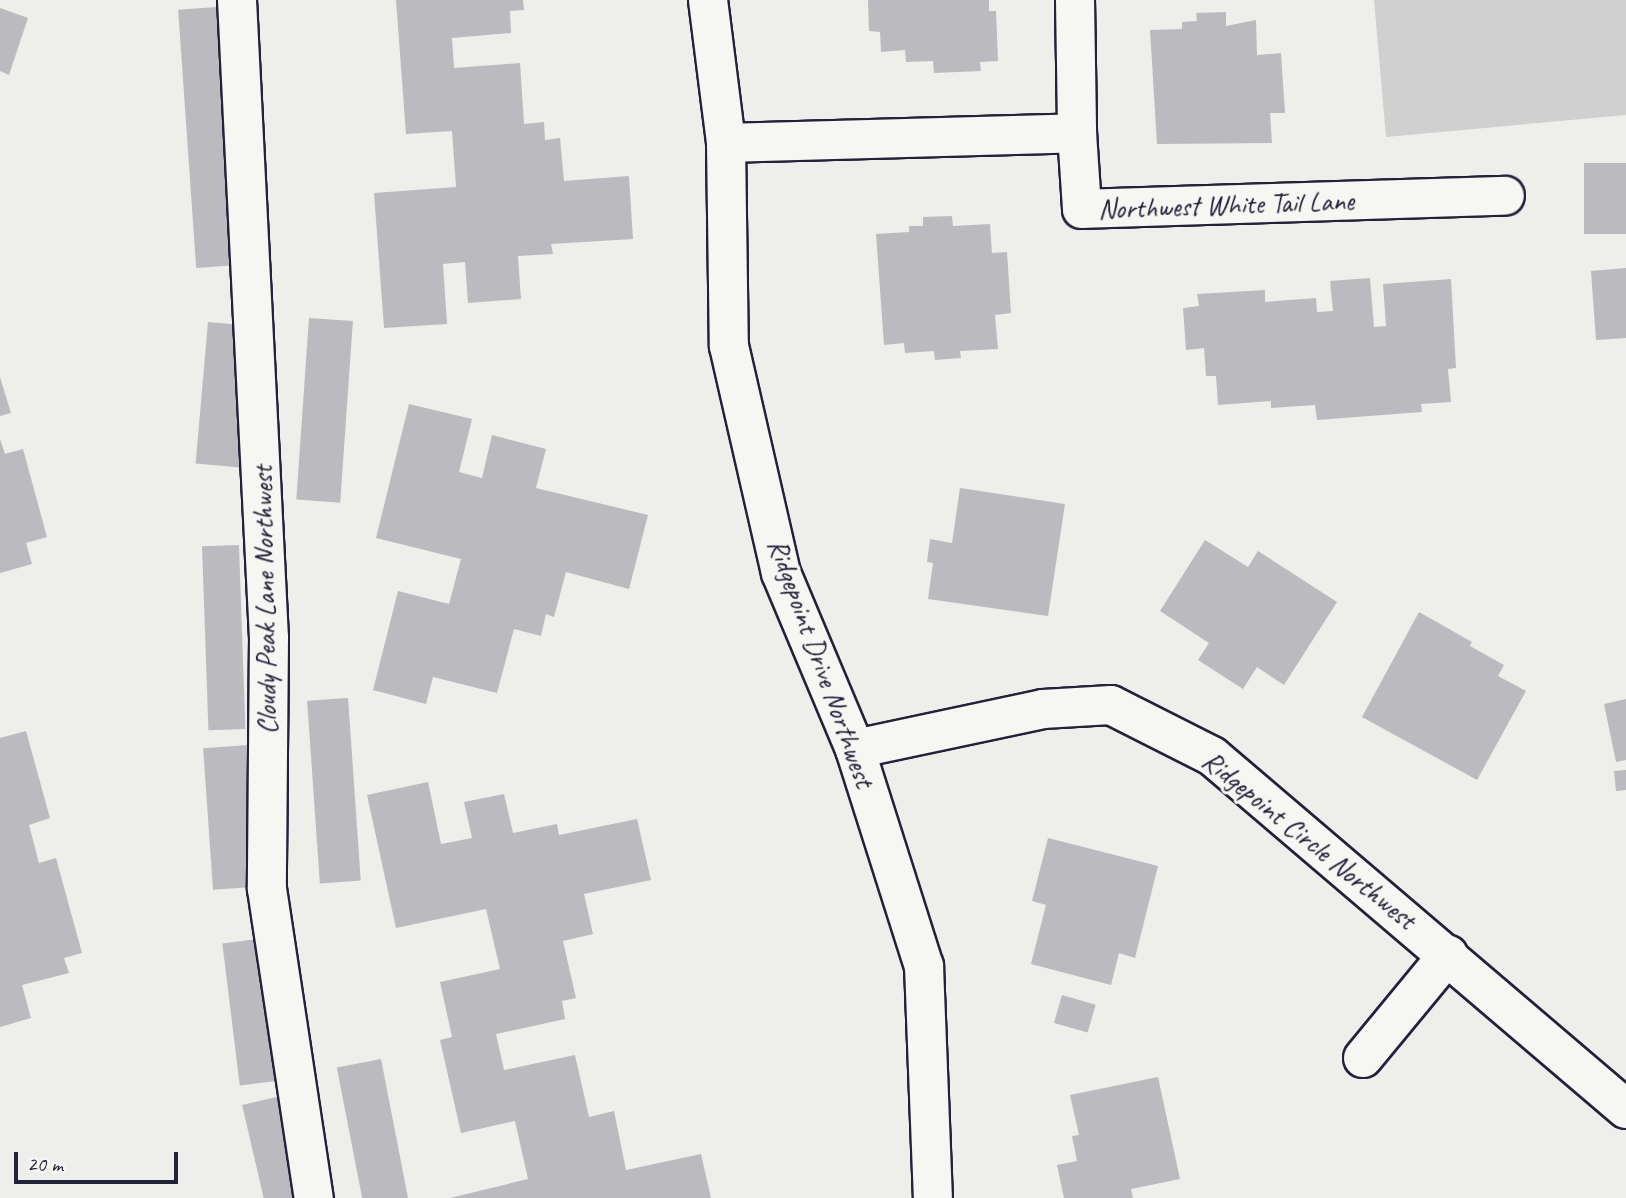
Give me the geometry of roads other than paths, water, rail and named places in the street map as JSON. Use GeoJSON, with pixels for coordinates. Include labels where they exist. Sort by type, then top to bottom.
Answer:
{"type":"FeatureCollection","features":[{"type":"Feature","properties":{"kind":"street","name":"Cloudy Peak Lane Northwest"},"geometry":{"type":"LineString","coordinates":[[237,0],[269,638],[267,889],[297,1108],[314,1198]]}},
{"type":"Feature","properties":{"kind":"street","name":"Ridgepoint Drive Northwest"},"geometry":{"type":"LineString","coordinates":[[708,0],[726,143],[729,346],[781,573],[855,749],[924,966],[933,1198]]}},
{"type":"Feature","properties":{"kind":"street"},"geometry":{"type":"LineString","coordinates":[[726,143],[1077,133],[1075,0]]}},
{"type":"Feature","properties":{"kind":"street","name":"Northwest White Tail Lane"},"geometry":{"type":"LineString","coordinates":[[1077,133],[1082,209],[1505,196]]}},
{"type":"Feature","properties":{"kind":"street","name":"Ridgepoint Circle Northwest"},"geometry":{"type":"LineString","coordinates":[[855,749],[1043,709],[1111,705],[1212,755],[1626,1110]]}},
{"type":"Feature","properties":{"kind":"street"},"geometry":{"type":"LineString","coordinates":[[1363,1058],[1448,955]]}}]}
